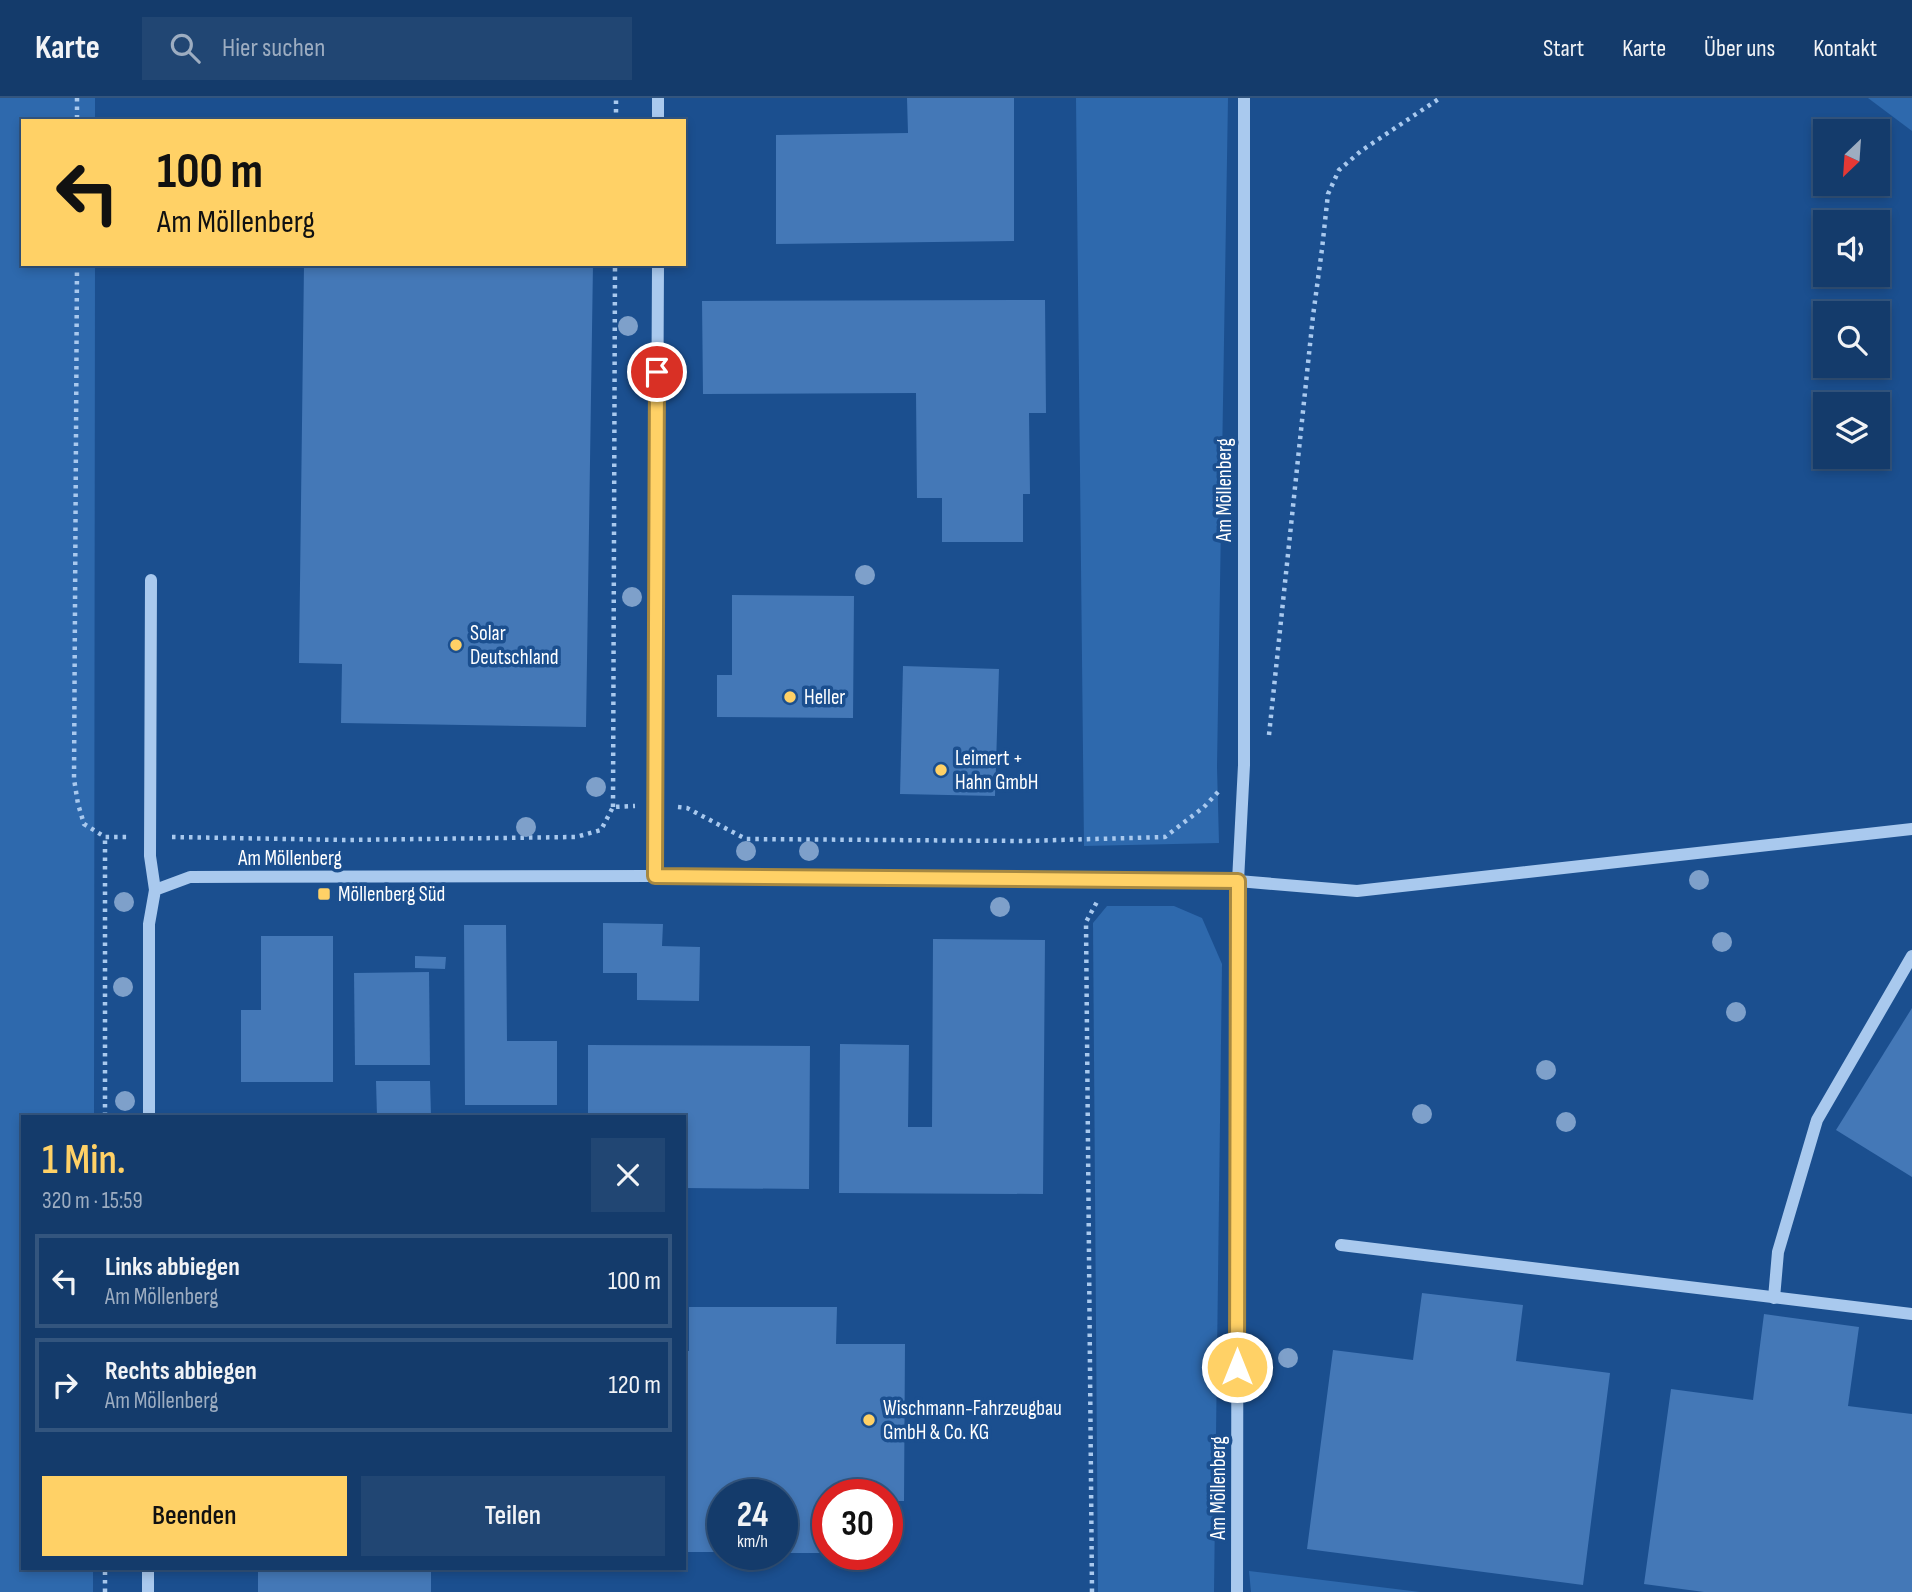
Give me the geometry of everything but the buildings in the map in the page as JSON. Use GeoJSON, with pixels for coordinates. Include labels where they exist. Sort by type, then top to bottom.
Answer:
{"type":"FeatureCollection","features":[{"type":"Feature","properties":{"kind":"street"},"geometry":{"type":"LineString","coordinates":[[658,98],[658,119]]}},
{"type":"Feature","properties":{"kind":"street","name":"Am Möllenberg"},"geometry":{"type":"LineString","coordinates":[[1237,1592],[1238,881],[1244,765],[1244,98]]}},
{"type":"Feature","properties":{"kind":"street"},"geometry":{"type":"LineString","coordinates":[[655,876],[658,266]]}},
{"type":"Feature","properties":{"kind":"street"},"geometry":{"type":"LineString","coordinates":[[149,1115],[149,924],[155,890],[150,856],[151,580]]}},
{"type":"Feature","properties":{"kind":"street"},"geometry":{"type":"LineString","coordinates":[[1238,881],[1357,891],[1912,829]]}},
{"type":"Feature","properties":{"kind":"street","name":"Am Möllenberg"},"geometry":{"type":"LineString","coordinates":[[155,890],[190,877],[943,877],[1238,881]]}},
{"type":"Feature","properties":{"kind":"street"},"geometry":{"type":"LineString","coordinates":[[1774,1298],[1778,1252],[1818,1120],[1912,956]]}},
{"type":"Feature","properties":{"kind":"street"},"geometry":{"type":"LineString","coordinates":[[1341,1245],[1912,1314]]}},
{"type":"Feature","properties":{"kind":"street"},"geometry":{"type":"LineString","coordinates":[[148,1570],[148,1592]]}},
{"type":"Feature","properties":{"kind":"path"},"geometry":{"type":"LineString","coordinates":[[77,98],[77,119]]}},
{"type":"Feature","properties":{"kind":"path"},"geometry":{"type":"LineString","coordinates":[[616,98],[616,119]]}},
{"type":"Feature","properties":{"kind":"path"},"geometry":{"type":"LineString","coordinates":[[613,807],[687,808],[746,839],[1023,841],[1165,837],[1203,807],[1270,734],[1312,316],[1328,194],[1339,170],[1361,151],[1440,98]]}},
{"type":"Feature","properties":{"kind":"path"},"geometry":{"type":"LineString","coordinates":[[77,266],[74,779],[84,824],[105,837],[345,840],[576,837],[601,830],[613,807],[615,266]]}},
{"type":"Feature","properties":{"kind":"path"},"geometry":{"type":"LineString","coordinates":[[105,837],[105,1115]]}},
{"type":"Feature","properties":{"kind":"path"},"geometry":{"type":"LineString","coordinates":[[1092,1592],[1086,922],[1098,899],[1101,880]]}},
{"type":"Feature","properties":{"kind":"path"},"geometry":{"type":"LineString","coordinates":[[105,1570],[105,1592]]}},
{"type":"Feature","properties":{"kind":"shaded area"},"geometry":{"type":"Polygon","coordinates":[[[0,98],[95,98],[95,119],[21,119],[21,266],[95,266],[94,1115],[21,1115],[21,1570],[93,1570],[93,1592],[0,1592],[0,98]]]}},
{"type":"Feature","properties":{"kind":"shaded area"},"geometry":{"type":"Polygon","coordinates":[[[1076,98],[1228,98],[1217,767],[1219,843],[1084,846],[1076,98]]]}},
{"type":"Feature","properties":{"kind":"shaded area"},"geometry":{"type":"Polygon","coordinates":[[[1868,98],[1912,98],[1912,131],[1868,98]]]}},
{"type":"Feature","properties":{"kind":"shaded area"},"geometry":{"type":"Polygon","coordinates":[[[1107,906],[1174,906],[1202,918],[1222,964],[1214,1592],[1098,1592],[1093,923],[1107,906]]]}},
{"type":"Feature","properties":{"kind":"shaded area"},"geometry":{"type":"Polygon","coordinates":[[[1249,1571],[1420,1592],[1251,1592],[1249,1571]]]}},
{"type":"Feature","properties":{"kind":"place","name":"Solar Deutschland"},"geometry":{"type":"Point","coordinates":[456,645]}},
{"type":"Feature","properties":{"kind":"place","name":"Heller"},"geometry":{"type":"Point","coordinates":[790,697]}},
{"type":"Feature","properties":{"kind":"place","name":"Leimert + Hahn GmbH"},"geometry":{"type":"Point","coordinates":[941,770]}},
{"type":"Feature","properties":{"kind":"place","name":"Möllenberg Süd"},"geometry":{"type":"Point","coordinates":[324,894]}},
{"type":"Feature","properties":{"kind":"place","name":"Wischmann-Fahrzeugbau GmbH & Co. KG"},"geometry":{"type":"Point","coordinates":[869,1420]}},
{"type":"Feature","properties":{"kind":"route"},"geometry":{"type":"LineString","coordinates":[[657,372],[655,876],[1238,881],[1237,1367]]}}]}
